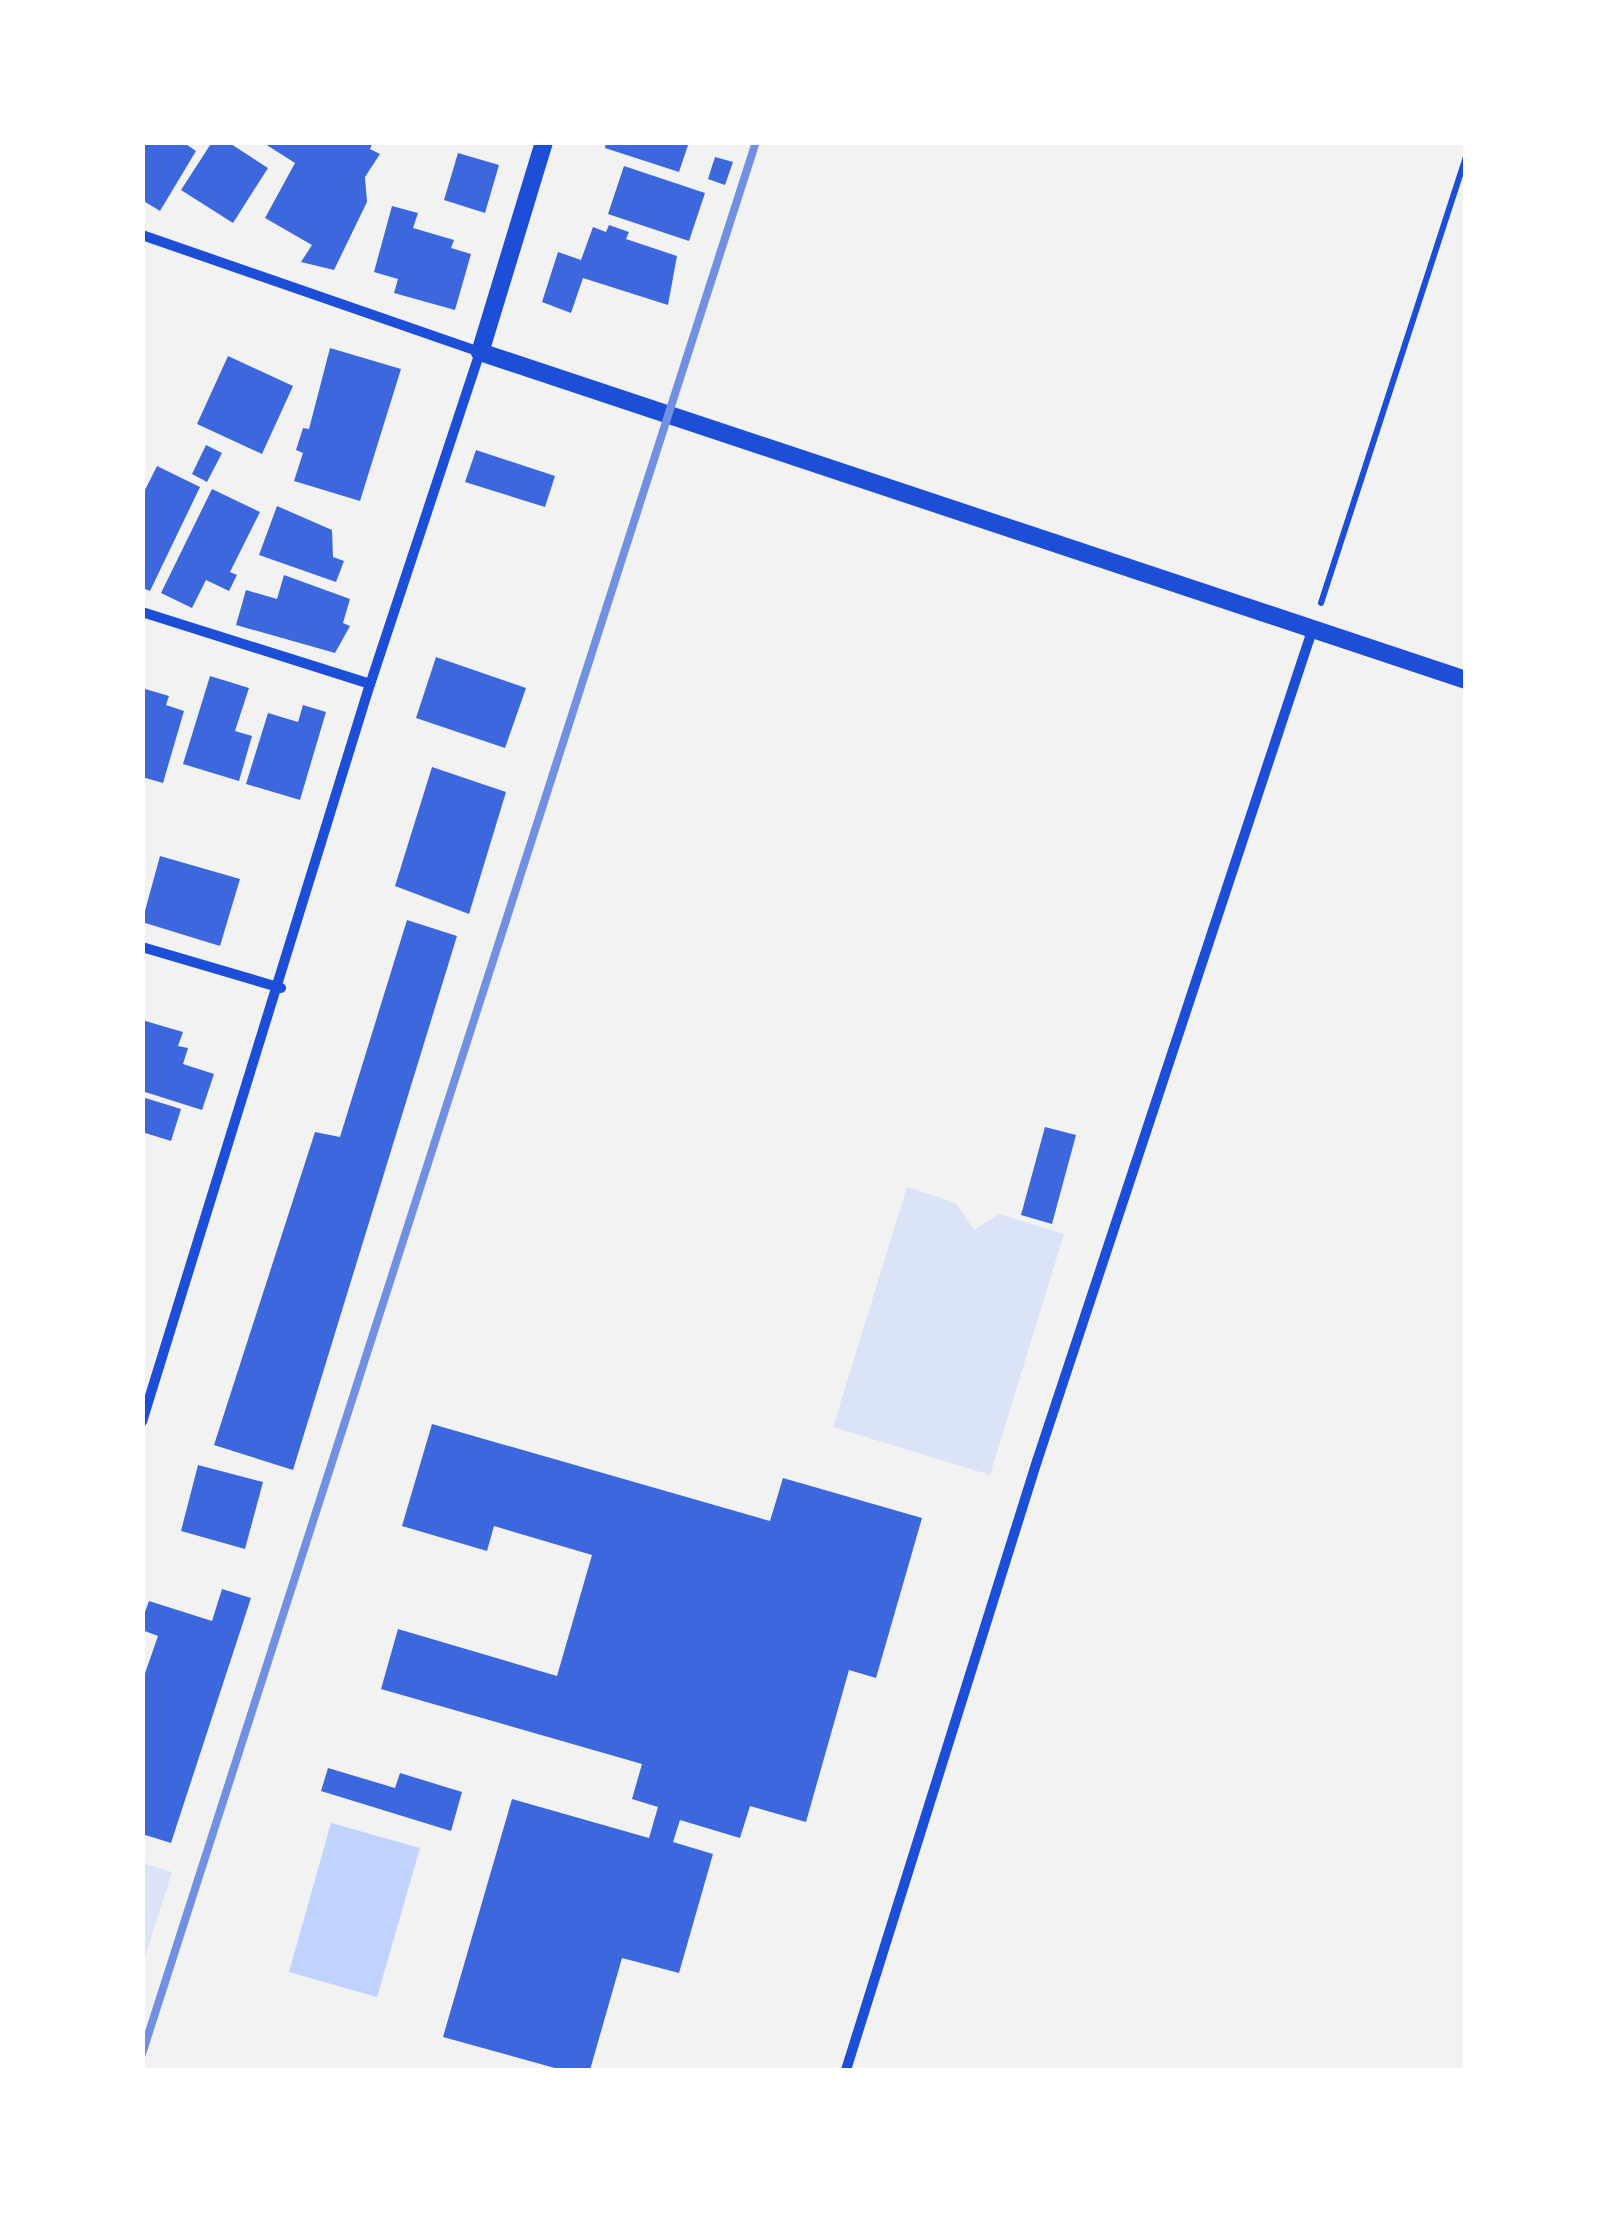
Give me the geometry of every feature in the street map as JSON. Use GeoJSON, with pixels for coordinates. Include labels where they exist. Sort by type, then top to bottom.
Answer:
{"type":"FeatureCollection","features":[{"type":"Feature","properties":{"kind":"street"},"geometry":{"type":"LineString","coordinates":[[142,1422],[281,988],[370,684],[480,352],[544,142]]}},
{"type":"Feature","properties":{"kind":"street"},"geometry":{"type":"LineString","coordinates":[[142,235],[1311,634],[1466,680]]}},
{"type":"Feature","properties":{"kind":"street"},"geometry":{"type":"LineString","coordinates":[[142,612],[370,684]]}},
{"type":"Feature","properties":{"kind":"street"},"geometry":{"type":"LineString","coordinates":[[846,2070],[1043,1443],[1311,634]]}},
{"type":"Feature","properties":{"kind":"street"},"geometry":{"type":"LineString","coordinates":[[142,947],[281,988]]}},
{"type":"Feature","properties":{"kind":"path"},"geometry":{"type":"LineString","coordinates":[[1311,634],[1466,157]]}},
{"type":"Feature","properties":{"kind":"shaded area"},"geometry":{"type":"Polygon","coordinates":[[[907,1187],[956,1203],[974,1230],[999,1214],[1064,1234],[990,1475],[833,1427],[907,1187]]]}},
{"type":"Feature","properties":{"kind":"shaded area"},"geometry":{"type":"Polygon","coordinates":[[[142,1863],[172,1872],[143,1963],[142,1863]]]}},
{"type":"Feature","properties":{"kind":"water"},"geometry":{"type":"Polygon","coordinates":[[[331,1823],[420,1848],[377,1997],[289,1972],[331,1823]]]}},
{"type":"Feature","properties":{"kind":"building"},"geometry":{"type":"Polygon","coordinates":[[[142,142],[183,142],[196,151],[160,211],[142,200],[142,142]]]}},
{"type":"Feature","properties":{"kind":"building"},"geometry":{"type":"Polygon","coordinates":[[[212,142],[228,142],[268,168],[233,223],[181,190],[212,142]]]}},
{"type":"Feature","properties":{"kind":"building"},"geometry":{"type":"Polygon","coordinates":[[[262,142],[373,142],[370,149],[380,154],[365,177],[367,202],[334,270],[301,262],[312,245],[265,218],[295,163],[262,142]]]}},
{"type":"Feature","properties":{"kind":"building"},"geometry":{"type":"Polygon","coordinates":[[[606,142],[689,142],[679,172],[605,148],[606,142]]]}},
{"type":"Feature","properties":{"kind":"building"},"geometry":{"type":"Polygon","coordinates":[[[458,153],[499,165],[485,213],[444,200],[458,153]]]}},
{"type":"Feature","properties":{"kind":"building"},"geometry":{"type":"Polygon","coordinates":[[[715,157],[733,162],[725,185],[708,179],[715,157]]]}},
{"type":"Feature","properties":{"kind":"building"},"geometry":{"type":"Polygon","coordinates":[[[624,166],[705,193],[689,241],[608,214],[624,166]]]}},
{"type":"Feature","properties":{"kind":"building"},"geometry":{"type":"Polygon","coordinates":[[[392,206],[418,213],[413,228],[454,240],[451,248],[471,254],[455,310],[394,293],[398,279],[374,272],[392,206]]]}},
{"type":"Feature","properties":{"kind":"building"},"geometry":{"type":"Polygon","coordinates":[[[609,225],[629,232],[626,239],[677,256],[668,305],[583,278],[571,313],[542,302],[558,252],[581,260],[593,227],[606,232],[609,225]]]}},
{"type":"Feature","properties":{"kind":"building"},"geometry":{"type":"Polygon","coordinates":[[[330,348],[401,369],[360,501],[294,481],[303,453],[296,450],[303,428],[309,429],[330,348]]]}},
{"type":"Feature","properties":{"kind":"building"},"geometry":{"type":"Polygon","coordinates":[[[228,356],[293,386],[262,454],[197,424],[228,356]]]}},
{"type":"Feature","properties":{"kind":"building"},"geometry":{"type":"Polygon","coordinates":[[[206,445],[222,453],[207,482],[192,474],[206,445]]]}},
{"type":"Feature","properties":{"kind":"building"},"geometry":{"type":"Polygon","coordinates":[[[476,450],[555,476],[545,507],[465,482],[476,450]]]}},
{"type":"Feature","properties":{"kind":"building"},"geometry":{"type":"Polygon","coordinates":[[[157,466],[200,487],[150,591],[142,588],[142,496],[157,466]]]}},
{"type":"Feature","properties":{"kind":"building"},"geometry":{"type":"Polygon","coordinates":[[[212,489],[260,512],[230,572],[237,575],[229,591],[206,580],[192,608],[161,593],[212,489]]]}},
{"type":"Feature","properties":{"kind":"building"},"geometry":{"type":"Polygon","coordinates":[[[277,506],[332,530],[333,557],[344,561],[336,582],[259,555],[277,506]]]}},
{"type":"Feature","properties":{"kind":"building"},"geometry":{"type":"Polygon","coordinates":[[[284,575],[350,599],[343,623],[350,626],[335,653],[236,625],[246,590],[277,599],[284,575]]]}},
{"type":"Feature","properties":{"kind":"building"},"geometry":{"type":"Polygon","coordinates":[[[436,657],[526,688],[505,748],[416,718],[436,657]]]}},
{"type":"Feature","properties":{"kind":"building"},"geometry":{"type":"Polygon","coordinates":[[[210,676],[249,688],[235,731],[252,736],[239,781],[183,764],[210,676]]]}},
{"type":"Feature","properties":{"kind":"building"},"geometry":{"type":"Polygon","coordinates":[[[142,688],[169,696],[166,705],[184,711],[163,783],[142,777],[142,688]]]}},
{"type":"Feature","properties":{"kind":"building"},"geometry":{"type":"Polygon","coordinates":[[[303,705],[326,712],[300,800],[246,784],[268,713],[298,722],[303,705]]]}},
{"type":"Feature","properties":{"kind":"building"},"geometry":{"type":"Polygon","coordinates":[[[432,767],[506,792],[469,914],[395,886],[432,767]]]}},
{"type":"Feature","properties":{"kind":"building"},"geometry":{"type":"Polygon","coordinates":[[[160,856],[240,879],[220,946],[142,922],[160,856]]]}},
{"type":"Feature","properties":{"kind":"building"},"geometry":{"type":"Polygon","coordinates":[[[407,920],[457,936],[293,1470],[214,1445],[315,1132],[340,1137],[407,920]]]}},
{"type":"Feature","properties":{"kind":"building"},"geometry":{"type":"Polygon","coordinates":[[[142,1020],[183,1032],[178,1046],[188,1048],[183,1064],[214,1074],[202,1110],[142,1091],[142,1020]]]}},
{"type":"Feature","properties":{"kind":"building"},"geometry":{"type":"Polygon","coordinates":[[[142,1097],[181,1109],[171,1141],[142,1132],[142,1097]]]}},
{"type":"Feature","properties":{"kind":"building"},"geometry":{"type":"Polygon","coordinates":[[[1045,1127],[1076,1135],[1052,1224],[1021,1215],[1045,1127]]]}},
{"type":"Feature","properties":{"kind":"building"},"geometry":{"type":"Polygon","coordinates":[[[432,1424],[770,1521],[783,1478],[922,1518],[876,1678],[849,1670],[806,1822],[750,1806],[740,1838],[680,1820],[673,1842],[713,1854],[679,1973],[622,1958],[590,2070],[562,2070],[443,2037],[512,1799],[649,1838],[658,1807],[632,1799],[642,1764],[381,1689],[398,1629],[557,1676],[592,1555],[494,1526],[487,1551],[402,1526],[432,1424]]]}},
{"type":"Feature","properties":{"kind":"building"},"geometry":{"type":"Polygon","coordinates":[[[198,1465],[263,1482],[245,1549],[181,1531],[198,1465]]]}},
{"type":"Feature","properties":{"kind":"building"},"geometry":{"type":"Polygon","coordinates":[[[222,1589],[251,1598],[171,1843],[142,1834],[142,1682],[158,1636],[142,1630],[142,1620],[149,1601],[212,1621],[222,1589]]]}},
{"type":"Feature","properties":{"kind":"building"},"geometry":{"type":"Polygon","coordinates":[[[328,1768],[395,1788],[400,1773],[462,1792],[451,1831],[321,1791],[328,1768]]]}},
{"type":"Feature","properties":{"kind":"railway"},"geometry":{"type":"LineString","coordinates":[[142,2054],[756,142]]}}]}
